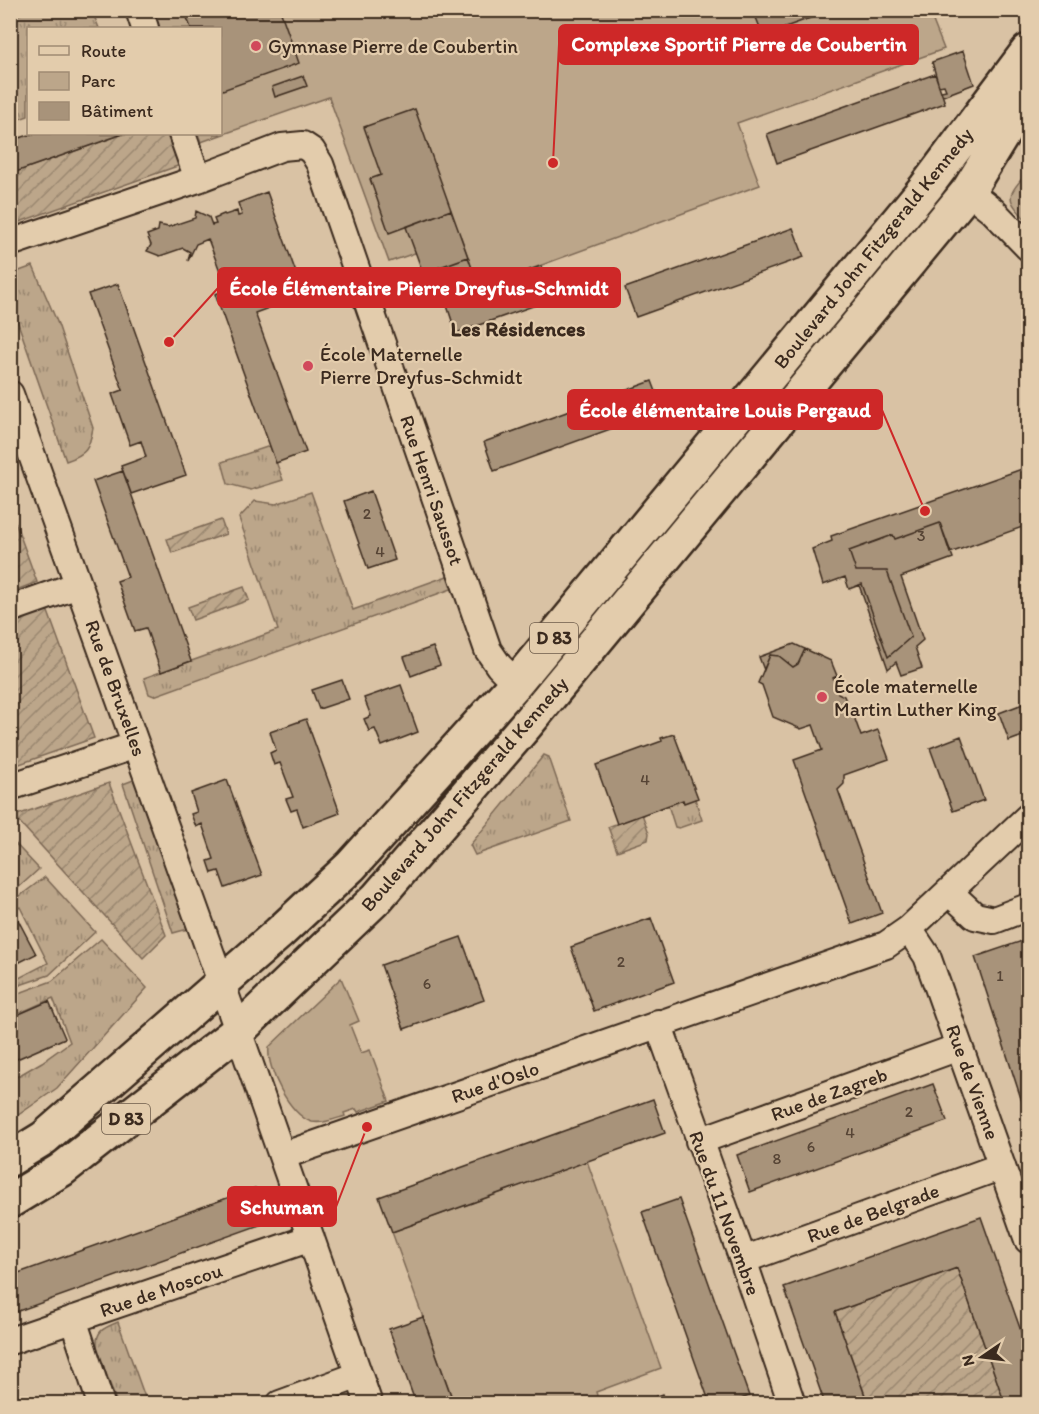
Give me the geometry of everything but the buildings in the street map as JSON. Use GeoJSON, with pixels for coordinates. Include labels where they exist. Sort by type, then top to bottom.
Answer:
{"type":"FeatureCollection","features":[{"type":"Feature","properties":{"kind":"main road","name":"Boulevard John Fitzgerald Kennedy"},"geometry":{"type":"LineString","coordinates":[[10,1159],[44,1138],[279,933],[351,866],[516,683],[926,187],[1029,51]]}},
{"type":"Feature","properties":{"kind":"main road","name":"Boulevard John Fitzgerald Kennedy"},"geometry":{"type":"LineString","coordinates":[[10,1201],[61,1170],[238,1030],[377,898],[526,725],[968,191],[1029,93]]}},
{"type":"Feature","properties":{"kind":"street"},"geometry":{"type":"LineString","coordinates":[[139,10],[145,27]]}},
{"type":"Feature","properties":{"kind":"street"},"geometry":{"type":"LineString","coordinates":[[182,135],[198,179]]}},
{"type":"Feature","properties":{"kind":"street","name":"Rue Henri Saussot"},"geometry":{"type":"LineString","coordinates":[[10,243],[198,179],[282,147],[303,145],[312,151],[320,164],[488,650],[499,666],[516,683]]}},
{"type":"Feature","properties":{"kind":"street"},"geometry":{"type":"LineString","coordinates":[[968,191],[992,210],[1029,247]]}},
{"type":"Feature","properties":{"kind":"street","name":"Rue de Bruxelles"},"geometry":{"type":"LineString","coordinates":[[10,394],[18,436],[78,585],[221,982],[369,1404]]}},
{"type":"Feature","properties":{"kind":"street"},"geometry":{"type":"LineString","coordinates":[[10,609],[78,585]]}},
{"type":"Feature","properties":{"kind":"street"},"geometry":{"type":"LineString","coordinates":[[10,788],[136,745]]}},
{"type":"Feature","properties":{"kind":"street"},"geometry":{"type":"LineString","coordinates":[[909,929],[1029,818]]}},
{"type":"Feature","properties":{"kind":"street"},"geometry":{"type":"LineString","coordinates":[[949,892],[975,916],[994,920],[1029,907]]}},
{"type":"Feature","properties":{"kind":"street","name":"Rue d'Oslo"},"geometry":{"type":"LineString","coordinates":[[282,1156],[886,945],[909,929]]}},
{"type":"Feature","properties":{"kind":"street","name":"Rue de Vienne"},"geometry":{"type":"LineString","coordinates":[[909,929],[927,956],[1029,1240]]}},
{"type":"Feature","properties":{"kind":"street","name":"Rue du 11 Novembre"},"geometry":{"type":"LineString","coordinates":[[658,1023],[792,1404]]}},
{"type":"Feature","properties":{"kind":"street","name":"Rue de Zagreb"},"geometry":{"type":"LineString","coordinates":[[699,1141],[960,1047]]}},
{"type":"Feature","properties":{"kind":"street","name":"Rue de Belgrade"},"geometry":{"type":"LineString","coordinates":[[743,1260],[1002,1166]]}},
{"type":"Feature","properties":{"kind":"street","name":"Rue de Moscou"},"geometry":{"type":"LineString","coordinates":[[10,1341],[311,1238]]}},
{"type":"Feature","properties":{"kind":"street"},"geometry":{"type":"LineString","coordinates":[[73,1319],[101,1404]]}},
{"type":"Feature","properties":{"kind":"street"},"geometry":{"type":"LineString","coordinates":[[280,1404],[359,1375]]}},
{"type":"Feature","properties":{"kind":"green space"},"geometry":{"type":"Polygon","coordinates":[[[29,11],[92,11],[99,27],[27,27],[27,116],[11,122],[11,17],[29,11]]]}},
{"type":"Feature","properties":{"kind":"green space"},"geometry":{"type":"Polygon","coordinates":[[[153,11],[929,11],[944,49],[737,123],[760,185],[479,288],[461,237],[389,262],[329,97],[222,135],[222,27],[160,27],[153,11]]]}},
{"type":"Feature","properties":{"kind":"green space"},"geometry":{"type":"Polygon","coordinates":[[[120,135],[175,135],[186,163],[11,225],[10,174],[120,135]]]}},
{"type":"Feature","properties":{"kind":"green space"},"geometry":{"type":"Polygon","coordinates":[[[198,135],[221,135],[201,142],[198,135]]]}},
{"type":"Feature","properties":{"kind":"green space"},"geometry":{"type":"Polygon","coordinates":[[[1028,172],[1028,222],[1015,207],[1011,197],[1015,187],[1028,172]]]}},
{"type":"Feature","properties":{"kind":"green space"},"geometry":{"type":"Polygon","coordinates":[[[33,266],[58,324],[93,428],[86,450],[79,456],[66,461],[11,303],[11,274],[33,266]]]}},
{"type":"Feature","properties":{"kind":"green space"},"geometry":{"type":"Polygon","coordinates":[[[270,446],[283,480],[251,490],[228,484],[222,462],[270,446]]]}},
{"type":"Feature","properties":{"kind":"green space"},"geometry":{"type":"Polygon","coordinates":[[[311,492],[353,610],[450,575],[454,588],[154,696],[149,694],[144,678],[278,630],[239,518],[255,501],[276,504],[311,492]]]}},
{"type":"Feature","properties":{"kind":"green space"},"geometry":{"type":"Polygon","coordinates":[[[10,508],[37,582],[11,592],[10,592],[10,508]]]}},
{"type":"Feature","properties":{"kind":"green space"},"geometry":{"type":"Polygon","coordinates":[[[221,520],[226,534],[172,553],[167,539],[221,520]]]}},
{"type":"Feature","properties":{"kind":"green space"},"geometry":{"type":"Polygon","coordinates":[[[244,587],[249,600],[193,620],[188,607],[244,587]]]}},
{"type":"Feature","properties":{"kind":"green space"},"geometry":{"type":"Polygon","coordinates":[[[47,609],[94,738],[11,767],[10,622],[47,609]]]}},
{"type":"Feature","properties":{"kind":"green space"},"geometry":{"type":"Polygon","coordinates":[[[544,755],[549,757],[571,821],[475,855],[470,845],[544,755]]]}},
{"type":"Feature","properties":{"kind":"green space"},"geometry":{"type":"Polygon","coordinates":[[[136,779],[188,929],[173,933],[123,784],[136,779]]]}},
{"type":"Feature","properties":{"kind":"green space"},"geometry":{"type":"Polygon","coordinates":[[[109,783],[166,935],[143,958],[14,816],[109,783]]]}},
{"type":"Feature","properties":{"kind":"green space"},"geometry":{"type":"Polygon","coordinates":[[[695,799],[702,820],[679,828],[675,827],[668,805],[695,799]]]}},
{"type":"Feature","properties":{"kind":"green space"},"geometry":{"type":"Polygon","coordinates":[[[642,814],[649,833],[648,840],[617,851],[608,827],[642,814]]]}},
{"type":"Feature","properties":{"kind":"green space"},"geometry":{"type":"Polygon","coordinates":[[[10,838],[39,869],[18,888],[11,890],[11,885],[16,883],[11,865],[10,838]]]}},
{"type":"Feature","properties":{"kind":"green space"},"geometry":{"type":"Polygon","coordinates":[[[45,877],[95,932],[49,975],[17,986],[15,980],[48,963],[20,907],[11,912],[11,899],[21,895],[45,877]]]}},
{"type":"Feature","properties":{"kind":"green space"},"geometry":{"type":"Polygon","coordinates":[[[101,939],[147,988],[57,1088],[11,1120],[11,1080],[70,1042],[53,998],[11,1017],[11,996],[52,981],[101,939]]]}},
{"type":"Feature","properties":{"kind":"green space"},"geometry":{"type":"Polygon","coordinates":[[[341,978],[359,1021],[350,1025],[361,1053],[370,1050],[389,1101],[358,1112],[356,1109],[344,1113],[345,1116],[333,1120],[312,1122],[296,1111],[281,1090],[271,1067],[269,1047],[341,978]]]}},
{"type":"Feature","properties":{"kind":"green space"},"geometry":{"type":"Polygon","coordinates":[[[587,1161],[661,1368],[596,1392],[599,1403],[454,1403],[392,1232],[587,1161]]]}},
{"type":"Feature","properties":{"kind":"green space"},"geometry":{"type":"Polygon","coordinates":[[[957,1268],[1005,1403],[868,1403],[835,1312],[957,1268]]]}},
{"type":"Feature","properties":{"kind":"green space"},"geometry":{"type":"Polygon","coordinates":[[[118,1322],[147,1403],[117,1403],[97,1349],[97,1338],[101,1331],[118,1322]]]}},
{"type":"Feature","properties":{"kind":"place","name":"Gymnase Pierre de Coubertin"},"geometry":{"type":"Point","coordinates":[256,46]}},
{"type":"Feature","properties":{"kind":"place","name":"Complexe Sportif Pierre de Coubertin"},"geometry":{"type":"Point","coordinates":[553,163]}},
{"type":"Feature","properties":{"kind":"place","name":"École Élémentaire Pierre Dreyfus-Schmidt"},"geometry":{"type":"Point","coordinates":[169,342]}},
{"type":"Feature","properties":{"kind":"place","name":"École Maternelle Pierre Dreyfus-Schmidt"},"geometry":{"type":"Point","coordinates":[308,366]}},
{"type":"Feature","properties":{"kind":"place","name":"École élémentaire Louis Pergaud"},"geometry":{"type":"Point","coordinates":[925,511]}},
{"type":"Feature","properties":{"kind":"place","name":"École maternelle Martin Luther King"},"geometry":{"type":"Point","coordinates":[822,697]}},
{"type":"Feature","properties":{"kind":"place","name":"Schuman"},"geometry":{"type":"Point","coordinates":[367,1127]}},
{"type":"Feature","properties":{"kind":"district","name":"Les Résidences"},"geometry":{"type":"Point","coordinates":[518,329]}}]}
